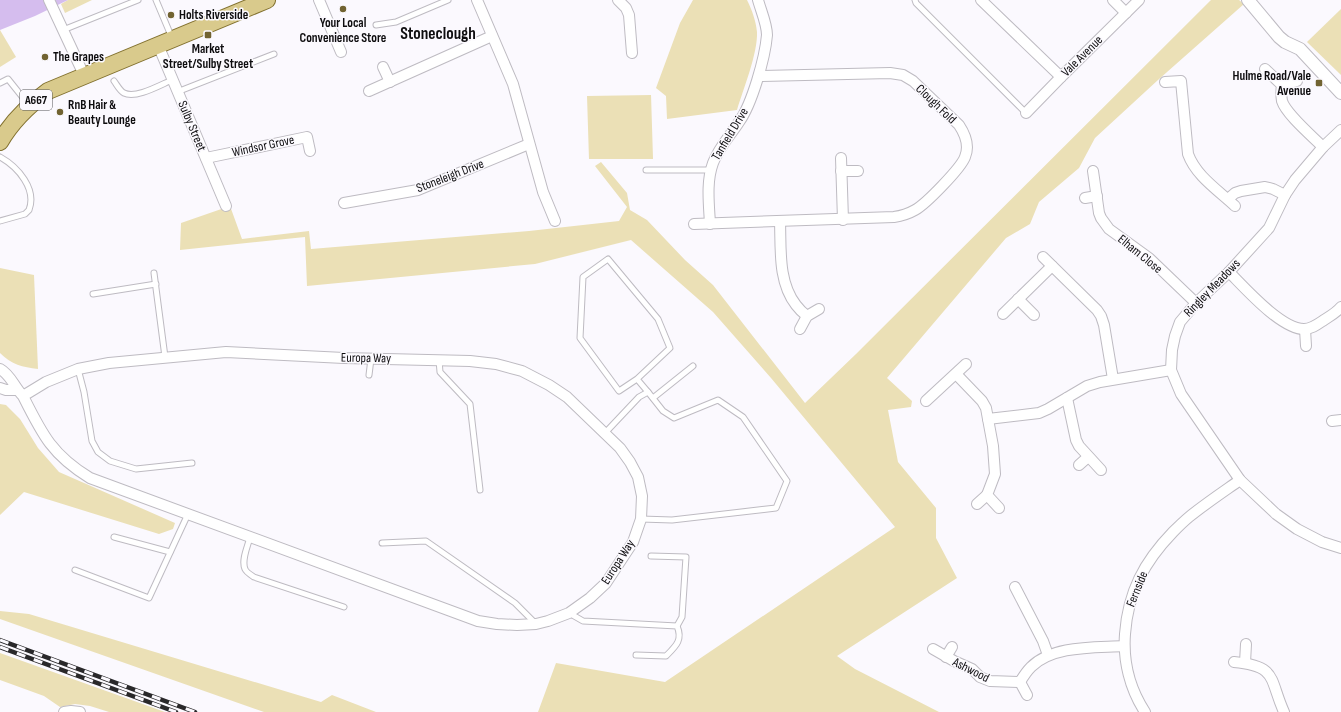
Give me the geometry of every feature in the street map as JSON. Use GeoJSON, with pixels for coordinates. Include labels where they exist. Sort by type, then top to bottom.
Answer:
{"type":"FeatureCollection","features":[{"type":"Feature","properties":{"kind":"main road","name":"A667"},"geometry":{"type":"LineString","coordinates":[[0,142],[29,106],[48,91],[267,0]]}},
{"type":"Feature","properties":{"kind":"street"},"geometry":{"type":"LineString","coordinates":[[49,0],[84,75]]}},
{"type":"Feature","properties":{"kind":"street"},"geometry":{"type":"LineString","coordinates":[[320,0],[341,52]]}},
{"type":"Feature","properties":{"kind":"street"},"geometry":{"type":"LineString","coordinates":[[477,0],[513,84],[543,192],[555,221]]}},
{"type":"Feature","properties":{"kind":"street"},"geometry":{"type":"LineString","coordinates":[[618,0],[626,8],[629,15],[632,53]]}},
{"type":"Feature","properties":{"kind":"street","name":"Tanfield Drive"},"geometry":{"type":"LineString","coordinates":[[710,224],[708,185],[712,164],[720,148],[740,122],[759,76],[767,35],[766,26],[758,0]]}},
{"type":"Feature","properties":{"kind":"street"},"geometry":{"type":"LineString","coordinates":[[981,0],[1061,77]]}},
{"type":"Feature","properties":{"kind":"street"},"geometry":{"type":"LineString","coordinates":[[1113,0],[1126,13]]}},
{"type":"Feature","properties":{"kind":"street","name":"Vale Avenue"},"geometry":{"type":"LineString","coordinates":[[1026,113],[1139,0]]}},
{"type":"Feature","properties":{"kind":"street"},"geometry":{"type":"LineString","coordinates":[[1248,0],[1279,37],[1285,42],[1300,49],[1341,93]]}},
{"type":"Feature","properties":{"kind":"street"},"geometry":{"type":"LineString","coordinates":[[369,91],[492,36]]}},
{"type":"Feature","properties":{"kind":"street","name":"Sulby Street"},"geometry":{"type":"LineString","coordinates":[[165,42],[172,80],[226,206]]}},
{"type":"Feature","properties":{"kind":"street"},"geometry":{"type":"LineString","coordinates":[[383,67],[390,82]]}},
{"type":"Feature","properties":{"kind":"street"},"geometry":{"type":"LineString","coordinates":[[1265,69],[1282,85]]}},
{"type":"Feature","properties":{"kind":"street","name":"Clough Fold"},"geometry":{"type":"LineString","coordinates":[[694,224],[843,220],[902,216],[916,210],[960,167],[965,157],[967,149],[963,132],[959,125],[914,81],[903,75],[890,73],[759,76]]}},
{"type":"Feature","properties":{"kind":"street"},"geometry":{"type":"LineString","coordinates":[[1165,82],[1181,80],[1188,154],[1191,163],[1202,177],[1231,203],[1234,193],[1265,187],[1285,195]]}},
{"type":"Feature","properties":{"kind":"street"},"geometry":{"type":"LineString","coordinates":[[1282,85],[1297,81]]}},
{"type":"Feature","properties":{"kind":"street"},"geometry":{"type":"LineString","coordinates":[[1282,85],[1282,102],[1287,110],[1323,147]]}},
{"type":"Feature","properties":{"kind":"street","name":"Ringley Meadows"},"geometry":{"type":"LineString","coordinates":[[1341,130],[1323,147],[1295,180],[1285,195],[1269,228],[1229,272],[1180,322],[1172,350],[1171,370],[1181,394],[1240,480],[1276,514],[1298,529],[1322,542],[1341,548]]}},
{"type":"Feature","properties":{"kind":"street","name":"Windsor Grove"},"geometry":{"type":"LineString","coordinates":[[206,158],[307,137],[310,150]]}},
{"type":"Feature","properties":{"kind":"street","name":"Stoneleigh Drive"},"geometry":{"type":"LineString","coordinates":[[344,203],[418,190],[529,144]]}},
{"type":"Feature","properties":{"kind":"street"},"geometry":{"type":"LineString","coordinates":[[841,158],[843,220]]}},
{"type":"Feature","properties":{"kind":"street"},"geometry":{"type":"LineString","coordinates":[[841,171],[858,171]]}},
{"type":"Feature","properties":{"kind":"street","name":"Elham Close"},"geometry":{"type":"LineString","coordinates":[[1093,171],[1101,218],[1109,230],[1149,258],[1196,304]]}},
{"type":"Feature","properties":{"kind":"street"},"geometry":{"type":"LineString","coordinates":[[1085,198],[1097,196]]}},
{"type":"Feature","properties":{"kind":"street"},"geometry":{"type":"LineString","coordinates":[[780,222],[782,271],[784,282],[796,305],[807,316]]}},
{"type":"Feature","properties":{"kind":"street"},"geometry":{"type":"LineString","coordinates":[[1043,257],[1097,310],[1101,316],[1114,379]]}},
{"type":"Feature","properties":{"kind":"street"},"geometry":{"type":"LineString","coordinates":[[1003,314],[1052,266]]}},
{"type":"Feature","properties":{"kind":"street"},"geometry":{"type":"LineString","coordinates":[[1229,272],[1274,316],[1297,328],[1305,329],[1314,327],[1337,312],[1341,307]]}},
{"type":"Feature","properties":{"kind":"street"},"geometry":{"type":"LineString","coordinates":[[1018,299],[1034,315]]}},
{"type":"Feature","properties":{"kind":"street"},"geometry":{"type":"LineString","coordinates":[[800,329],[807,316],[819,310]]}},
{"type":"Feature","properties":{"kind":"street"},"geometry":{"type":"LineString","coordinates":[[1305,329],[1306,346]]}},
{"type":"Feature","properties":{"kind":"street","name":"Europa Way"},"geometry":{"type":"LineString","coordinates":[[0,369],[6,372],[12,380],[48,442],[74,468],[90,478],[478,621],[497,624],[536,624],[569,613],[590,598],[606,583],[633,542],[641,519],[642,496],[638,477],[620,448],[567,397],[549,385],[522,371],[496,364],[470,361],[371,359],[226,352],[109,363],[78,369],[20,393]]}},
{"type":"Feature","properties":{"kind":"street"},"geometry":{"type":"LineString","coordinates":[[926,401],[966,364]]}},
{"type":"Feature","properties":{"kind":"street"},"geometry":{"type":"LineString","coordinates":[[988,419],[1039,413],[1087,386],[1114,379],[1171,370]]}},
{"type":"Feature","properties":{"kind":"street"},"geometry":{"type":"LineString","coordinates":[[956,374],[982,401],[986,408],[993,446],[995,474],[987,495],[978,504]]}},
{"type":"Feature","properties":{"kind":"street"},"geometry":{"type":"LineString","coordinates":[[0,388],[20,393]]}},
{"type":"Feature","properties":{"kind":"street"},"geometry":{"type":"LineString","coordinates":[[1067,398],[1076,440],[1088,457],[1101,470]]}},
{"type":"Feature","properties":{"kind":"street"},"geometry":{"type":"LineString","coordinates":[[1079,465],[1088,457]]}},
{"type":"Feature","properties":{"kind":"street","name":"Fernside"},"geometry":{"type":"LineString","coordinates":[[1145,712],[1131,683],[1126,667],[1124,646],[1126,621],[1132,595],[1140,574],[1160,546],[1187,518],[1240,480]]}},
{"type":"Feature","properties":{"kind":"street"},"geometry":{"type":"LineString","coordinates":[[987,495],[999,508]]}},
{"type":"Feature","properties":{"kind":"street"},"geometry":{"type":"LineString","coordinates":[[1015,587],[1043,641],[1048,655]]}},
{"type":"Feature","properties":{"kind":"street"},"geometry":{"type":"LineString","coordinates":[[1245,663],[1246,644]]}},
{"type":"Feature","properties":{"kind":"street"},"geometry":{"type":"LineString","coordinates":[[1027,695],[1020,682],[1031,667],[1048,655],[1078,649],[1124,646]]}},
{"type":"Feature","properties":{"kind":"street","name":"Ashwood"},"geometry":{"type":"LineString","coordinates":[[946,657],[952,647]]}},
{"type":"Feature","properties":{"kind":"street","name":"Ashwood"},"geometry":{"type":"LineString","coordinates":[[933,649],[972,669],[980,677],[990,681],[1020,682]]}},
{"type":"Feature","properties":{"kind":"street"},"geometry":{"type":"LineString","coordinates":[[1234,662],[1245,663],[1264,669],[1271,677],[1284,712]]}},
{"type":"Feature","properties":{"kind":"street"},"geometry":{"type":"LineString","coordinates":[[64,712],[80,712]]}},
{"type":"Feature","properties":{"kind":"lane"},"geometry":{"type":"LineString","coordinates":[[60,25],[138,0]]}},
{"type":"Feature","properties":{"kind":"lane"},"geometry":{"type":"LineString","coordinates":[[156,0],[165,42]]}},
{"type":"Feature","properties":{"kind":"lane"},"geometry":{"type":"LineString","coordinates":[[376,25],[396,22],[448,0]]}},
{"type":"Feature","properties":{"kind":"lane"},"geometry":{"type":"LineString","coordinates":[[915,0],[1026,113]]}},
{"type":"Feature","properties":{"kind":"lane"},"geometry":{"type":"LineString","coordinates":[[177,92],[274,54]]}},
{"type":"Feature","properties":{"kind":"lane"},"geometry":{"type":"LineString","coordinates":[[0,83],[8,79],[29,106]]}},
{"type":"Feature","properties":{"kind":"lane"},"geometry":{"type":"LineString","coordinates":[[114,81],[122,92],[130,95],[138,94],[172,80]]}},
{"type":"Feature","properties":{"kind":"lane"},"geometry":{"type":"LineString","coordinates":[[0,158],[8,162],[19,172],[28,185],[31,197],[29,210],[25,214],[0,221]]}},
{"type":"Feature","properties":{"kind":"lane"},"geometry":{"type":"LineString","coordinates":[[646,170],[711,170]]}},
{"type":"Feature","properties":{"kind":"lane"},"geometry":{"type":"LineString","coordinates":[[608,259],[658,319],[670,348],[638,379],[619,391],[580,338],[583,277],[608,259]]}},
{"type":"Feature","properties":{"kind":"lane"},"geometry":{"type":"LineString","coordinates":[[154,273],[165,357]]}},
{"type":"Feature","properties":{"kind":"lane"},"geometry":{"type":"LineString","coordinates":[[93,294],[156,284]]}},
{"type":"Feature","properties":{"kind":"lane"},"geometry":{"type":"LineString","coordinates":[[370,375],[371,359]]}},
{"type":"Feature","properties":{"kind":"lane"},"geometry":{"type":"LineString","coordinates":[[439,360],[440,372],[470,404],[480,490]]}},
{"type":"Feature","properties":{"kind":"lane"},"geometry":{"type":"LineString","coordinates":[[653,398],[693,366]]}},
{"type":"Feature","properties":{"kind":"lane"},"geometry":{"type":"LineString","coordinates":[[78,369],[84,392],[92,441],[98,452],[110,461],[136,469],[192,463]]}},
{"type":"Feature","properties":{"kind":"lane"},"geometry":{"type":"LineString","coordinates":[[638,379],[663,411],[674,418],[718,400],[743,416],[786,481],[776,508],[672,520],[641,519]]}},
{"type":"Feature","properties":{"kind":"lane"},"geometry":{"type":"LineString","coordinates":[[605,433],[639,397],[648,392]]}},
{"type":"Feature","properties":{"kind":"lane"},"geometry":{"type":"LineString","coordinates":[[75,570],[149,598],[188,514]]}},
{"type":"Feature","properties":{"kind":"lane"},"geometry":{"type":"LineString","coordinates":[[114,537],[170,552]]}},
{"type":"Feature","properties":{"kind":"lane"},"geometry":{"type":"LineString","coordinates":[[250,537],[243,563],[245,570],[254,577],[344,607]]}},
{"type":"Feature","properties":{"kind":"lane"},"geometry":{"type":"LineString","coordinates":[[382,543],[426,541],[515,602],[536,624]]}},
{"type":"Feature","properties":{"kind":"lane"},"geometry":{"type":"LineString","coordinates":[[650,556],[686,557],[682,617],[676,626]]}},
{"type":"Feature","properties":{"kind":"lane"},"geometry":{"type":"LineString","coordinates":[[569,613],[583,621],[676,626]]}},
{"type":"Feature","properties":{"kind":"lane"},"geometry":{"type":"LineString","coordinates":[[636,655],[666,656],[678,644],[680,632],[676,626]]}},
{"type":"Feature","properties":{"kind":"shaded area"},"geometry":{"type":"Polygon","coordinates":[[[0,0],[68,0],[35,16],[0,30],[0,0]]]}},
{"type":"Feature","properties":{"kind":"shaded area"},"geometry":{"type":"Polygon","coordinates":[[[68,0],[92,0],[65,13],[61,4],[68,0]]]}},
{"type":"Feature","properties":{"kind":"shaded area"},"geometry":{"type":"Polygon","coordinates":[[[693,0],[747,0],[754,16],[757,41],[750,71],[737,110],[667,119],[666,96],[656,88],[680,23],[693,0]]]}},
{"type":"Feature","properties":{"kind":"shaded area"},"geometry":{"type":"Polygon","coordinates":[[[1211,0],[1239,0],[1244,4],[1095,138],[1079,168],[1039,202],[1030,224],[1006,238],[887,378],[912,401],[911,407],[888,410],[898,462],[936,508],[936,538],[957,578],[837,656],[855,669],[939,712],[538,712],[556,663],[665,682],[895,527],[771,378],[713,312],[631,240],[535,264],[307,286],[305,237],[180,250],[181,223],[230,206],[242,239],[309,231],[311,249],[529,231],[619,221],[627,207],[595,166],[601,162],[627,193],[630,210],[647,220],[685,260],[713,285],[805,403],[1211,0]]]}},
{"type":"Feature","properties":{"kind":"shaded area"},"geometry":{"type":"Polygon","coordinates":[[[1341,9],[1341,75],[1307,42],[1341,9]]]}},
{"type":"Feature","properties":{"kind":"shaded area"},"geometry":{"type":"Polygon","coordinates":[[[0,30],[16,57],[0,67],[0,30]]]}},
{"type":"Feature","properties":{"kind":"shaded area"},"geometry":{"type":"Polygon","coordinates":[[[651,95],[653,159],[589,159],[587,96],[651,95]]]}},
{"type":"Feature","properties":{"kind":"shaded area"},"geometry":{"type":"Polygon","coordinates":[[[0,268],[34,275],[38,369],[18,365],[0,353],[0,268]]]}},
{"type":"Feature","properties":{"kind":"shaded area"},"geometry":{"type":"Polygon","coordinates":[[[0,404],[6,405],[20,419],[38,448],[59,472],[175,523],[173,529],[159,534],[24,492],[0,515],[0,404]]]}},
{"type":"Feature","properties":{"kind":"shaded area"},"geometry":{"type":"Polygon","coordinates":[[[0,611],[29,614],[321,702],[332,695],[376,712],[264,712],[0,619],[0,611]]]}},
{"type":"Feature","properties":{"kind":"shaded area"},"geometry":{"type":"Polygon","coordinates":[[[0,653],[165,712],[109,712],[90,706],[75,704],[60,707],[44,696],[0,680],[0,653]]]}},
{"type":"Feature","properties":{"kind":"railway"},"geometry":{"type":"LineString","coordinates":[[0,640],[195,712]]}},
{"type":"Feature","properties":{"kind":"railway"},"geometry":{"type":"LineString","coordinates":[[0,647],[176,712]]}},
{"type":"Feature","properties":{"kind":"place","name":"Your Local Convenience Store"},"geometry":{"type":"Point","coordinates":[343,9]}},
{"type":"Feature","properties":{"kind":"place","name":"Holts Riverside"},"geometry":{"type":"Point","coordinates":[171,15]}},
{"type":"Feature","properties":{"kind":"place","name":"Market Street/Sulby Street"},"geometry":{"type":"Point","coordinates":[208,35]}},
{"type":"Feature","properties":{"kind":"place","name":"The Grapes"},"geometry":{"type":"Point","coordinates":[45,57]}},
{"type":"Feature","properties":{"kind":"place","name":"Hulme Road/Vale Avenue"},"geometry":{"type":"Point","coordinates":[1319,83]}},
{"type":"Feature","properties":{"kind":"place","name":"RnB Hair & Beauty Lounge"},"geometry":{"type":"Point","coordinates":[60,112]}},
{"type":"Feature","properties":{"kind":"district","name":"Stoneclough"},"geometry":{"type":"Point","coordinates":[438,34]}}]}
